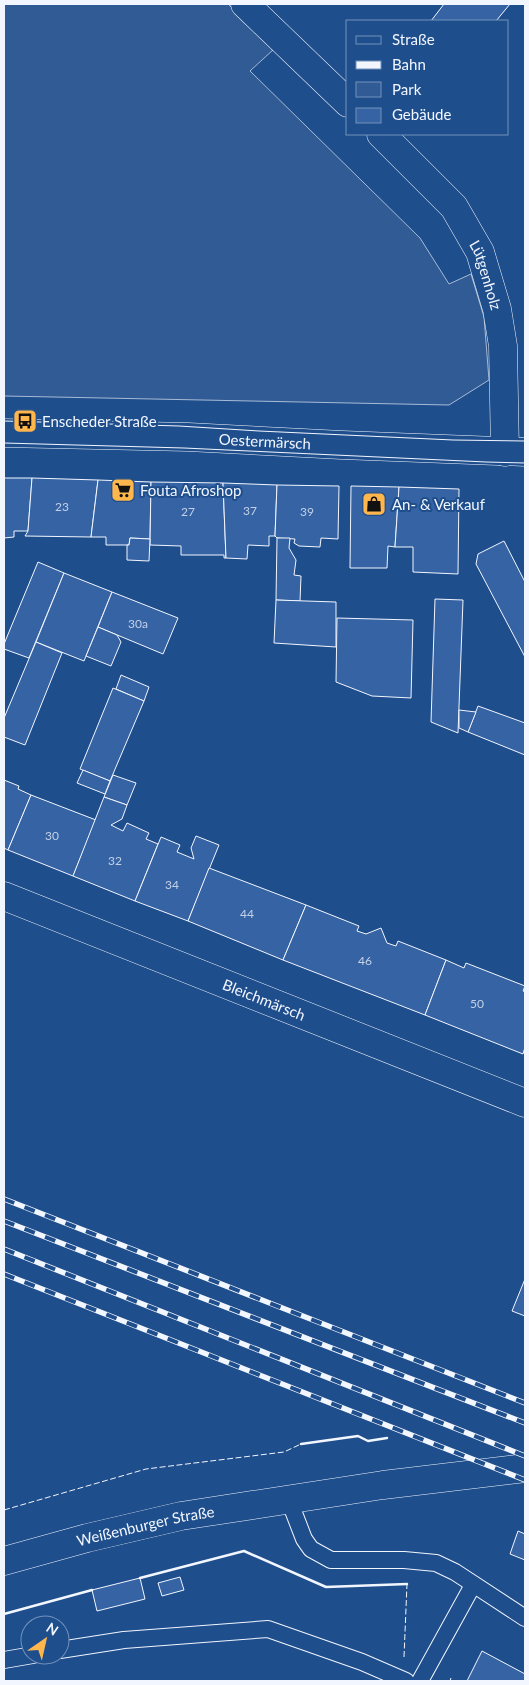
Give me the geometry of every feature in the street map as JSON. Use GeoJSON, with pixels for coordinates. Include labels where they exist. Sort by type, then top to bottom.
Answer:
{"type":"FeatureCollection","features":[{"type":"Feature","properties":{"kind":"street"},"geometry":{"type":"LineString","coordinates":[[245,4],[346,101]]}},
{"type":"Feature","properties":{"kind":"street","name":"Lütgenholz"},"geometry":{"type":"LineString","coordinates":[[382,135],[454,207],[480,252],[497,309],[515,452]]}},
{"type":"Feature","properties":{"kind":"street","name":"Oestermärsch"},"geometry":{"type":"LineString","coordinates":[[4,434],[188,437],[515,452]]}},
{"type":"Feature","properties":{"kind":"street","name":"Bleichmärsch"},"geometry":{"type":"LineString","coordinates":[[4,896],[525,1103]]}},
{"type":"Feature","properties":{"kind":"street","name":"Weißenburger Straße"},"geometry":{"type":"LineString","coordinates":[[4,1561],[88,1538],[182,1516],[383,1485],[525,1468]]}},
{"type":"Feature","properties":{"kind":"lane"},"geometry":{"type":"LineString","coordinates":[[289,1500],[304,1539],[311,1549],[331,1560],[404,1560],[436,1563],[455,1572],[525,1618]]}},
{"type":"Feature","properties":{"kind":"lane"},"geometry":{"type":"LineString","coordinates":[[420,1681],[473,1585]]}},
{"type":"Feature","properties":{"kind":"lane"},"geometry":{"type":"LineString","coordinates":[[70,1648],[124,1640],[268,1629],[362,1662],[406,1681]]}},
{"type":"Feature","properties":{"kind":"lane"},"geometry":{"type":"LineString","coordinates":[[4,1660],[20,1657]]}},
{"type":"Feature","properties":{"kind":"green space"},"geometry":{"type":"Polygon","coordinates":[[[4,4],[228,4],[274,49],[250,71],[420,238],[449,284],[471,274],[484,317],[489,380],[449,405],[4,396],[4,4]]]}},
{"type":"Feature","properties":{"kind":"building"},"geometry":{"type":"Polygon","coordinates":[[[444,4],[510,4],[497,20],[432,20],[444,4]]]}},
{"type":"Feature","properties":{"kind":"building"},"geometry":{"type":"Polygon","coordinates":[[[4,478],[32,478],[28,531],[14,531],[14,537],[4,538],[4,478]]]}},
{"type":"Feature","properties":{"kind":"building"},"geometry":{"type":"Polygon","coordinates":[[[32,478],[98,480],[91,537],[25,536],[28,531],[32,478]]]}},
{"type":"Feature","properties":{"kind":"building"},"geometry":{"type":"Polygon","coordinates":[[[98,480],[151,482],[150,539],[130,538],[129,545],[106,545],[106,537],[91,537],[98,480]]]}},
{"type":"Feature","properties":{"kind":"building"},"geometry":{"type":"Polygon","coordinates":[[[151,482],[223,483],[226,558],[224,558],[224,555],[181,555],[181,546],[150,545],[151,482]]]}},
{"type":"Feature","properties":{"kind":"building"},"geometry":{"type":"Polygon","coordinates":[[[223,483],[277,485],[275,536],[269,536],[269,546],[248,545],[247,559],[226,558],[223,483]]]}},
{"type":"Feature","properties":{"kind":"building"},"geometry":{"type":"Polygon","coordinates":[[[277,485],[339,486],[338,539],[321,538],[320,547],[299,546],[294,543],[295,539],[277,538],[275,536],[277,485]]]}},
{"type":"Feature","properties":{"kind":"building"},"geometry":{"type":"Polygon","coordinates":[[[351,486],[399,487],[395,547],[388,546],[387,568],[350,568],[351,486]]]}},
{"type":"Feature","properties":{"kind":"building"},"geometry":{"type":"Polygon","coordinates":[[[399,487],[459,489],[458,574],[413,572],[413,547],[395,547],[399,487]]]}},
{"type":"Feature","properties":{"kind":"building"},"geometry":{"type":"Polygon","coordinates":[[[130,538],[150,539],[149,561],[127,560],[127,545],[129,545],[130,538]]]}},
{"type":"Feature","properties":{"kind":"building"},"geometry":{"type":"Polygon","coordinates":[[[277,538],[290,538],[289,548],[296,560],[294,575],[301,576],[300,601],[276,600],[277,538]]]}},
{"type":"Feature","properties":{"kind":"building"},"geometry":{"type":"Polygon","coordinates":[[[504,541],[525,582],[525,657],[476,564],[478,554],[504,541]]]}},
{"type":"Feature","properties":{"kind":"building"},"geometry":{"type":"Polygon","coordinates":[[[38,562],[64,573],[29,658],[4,649],[4,644],[38,562]]]}},
{"type":"Feature","properties":{"kind":"building"},"geometry":{"type":"Polygon","coordinates":[[[64,573],[112,592],[84,661],[36,642],[64,573]]]}},
{"type":"Feature","properties":{"kind":"building"},"geometry":{"type":"Polygon","coordinates":[[[112,592],[178,618],[163,654],[98,627],[112,592]]]}},
{"type":"Feature","properties":{"kind":"building"},"geometry":{"type":"Polygon","coordinates":[[[435,599],[463,600],[458,733],[431,722],[435,599]]]}},
{"type":"Feature","properties":{"kind":"building"},"geometry":{"type":"Polygon","coordinates":[[[276,600],[336,602],[336,647],[274,643],[276,600]]]}},
{"type":"Feature","properties":{"kind":"building"},"geometry":{"type":"Polygon","coordinates":[[[337,618],[413,620],[411,698],[372,696],[336,682],[337,618]]]}},
{"type":"Feature","properties":{"kind":"building"},"geometry":{"type":"Polygon","coordinates":[[[98,627],[117,635],[121,642],[111,666],[86,656],[98,627]]]}},
{"type":"Feature","properties":{"kind":"building"},"geometry":{"type":"Polygon","coordinates":[[[36,642],[62,653],[25,745],[4,737],[4,718],[36,642]]]}},
{"type":"Feature","properties":{"kind":"building"},"geometry":{"type":"Polygon","coordinates":[[[121,675],[149,687],[144,701],[116,689],[121,675]]]}},
{"type":"Feature","properties":{"kind":"building"},"geometry":{"type":"Polygon","coordinates":[[[113,688],[144,701],[110,781],[80,769],[113,688]]]}},
{"type":"Feature","properties":{"kind":"building"},"geometry":{"type":"Polygon","coordinates":[[[478,706],[525,723],[525,755],[468,732],[478,706]]]}},
{"type":"Feature","properties":{"kind":"building"},"geometry":{"type":"Polygon","coordinates":[[[459,710],[476,712],[468,732],[459,728],[459,710]]]}},
{"type":"Feature","properties":{"kind":"building"},"geometry":{"type":"Polygon","coordinates":[[[83,770],[110,781],[105,794],[77,783],[83,770]]]}},
{"type":"Feature","properties":{"kind":"building"},"geometry":{"type":"Polygon","coordinates":[[[113,775],[136,783],[127,805],[104,797],[113,775]]]}},
{"type":"Feature","properties":{"kind":"building"},"geometry":{"type":"Polygon","coordinates":[[[4,780],[19,786],[18,789],[31,795],[8,850],[4,848],[4,780]]]}},
{"type":"Feature","properties":{"kind":"building"},"geometry":{"type":"Polygon","coordinates":[[[31,795],[96,820],[73,876],[8,850],[31,795]]]}},
{"type":"Feature","properties":{"kind":"building"},"geometry":{"type":"Polygon","coordinates":[[[104,797],[127,805],[122,819],[111,825],[123,831],[127,823],[149,833],[146,839],[158,844],[135,901],[73,876],[104,797]]]}},
{"type":"Feature","properties":{"kind":"building"},"geometry":{"type":"Polygon","coordinates":[[[196,836],[219,845],[188,921],[135,901],[161,837],[180,845],[177,852],[194,859],[191,848],[196,836]]]}},
{"type":"Feature","properties":{"kind":"building"},"geometry":{"type":"Polygon","coordinates":[[[209,868],[306,905],[283,960],[188,921],[209,868]]]}},
{"type":"Feature","properties":{"kind":"building"},"geometry":{"type":"Polygon","coordinates":[[[306,905],[359,926],[357,931],[366,934],[381,928],[387,943],[396,946],[398,941],[446,960],[425,1015],[283,960],[306,905]]]}},
{"type":"Feature","properties":{"kind":"building"},"geometry":{"type":"Polygon","coordinates":[[[446,960],[464,968],[466,963],[525,986],[523,991],[525,992],[525,1047],[523,1054],[425,1015],[446,960]]]}},
{"type":"Feature","properties":{"kind":"building"},"geometry":{"type":"Polygon","coordinates":[[[525,1279],[525,1316],[512,1311],[525,1279]]]}},
{"type":"Feature","properties":{"kind":"building"},"geometry":{"type":"Polygon","coordinates":[[[518,1531],[525,1534],[525,1560],[510,1554],[518,1531]]]}},
{"type":"Feature","properties":{"kind":"building"},"geometry":{"type":"Polygon","coordinates":[[[180,1577],[184,1590],[162,1596],[158,1583],[180,1577]]]}},
{"type":"Feature","properties":{"kind":"building"},"geometry":{"type":"Polygon","coordinates":[[[140,1578],[145,1599],[97,1611],[92,1590],[140,1578]]]}},
{"type":"Feature","properties":{"kind":"building"},"geometry":{"type":"Polygon","coordinates":[[[482,1651],[525,1674],[525,1681],[467,1681],[482,1651]]]}},
{"type":"Feature","properties":{"kind":"tram line"},"geometry":{"type":"LineString","coordinates":[[4,421],[179,426],[453,440],[525,441]]}},
{"type":"Feature","properties":{"kind":"tram line"},"geometry":{"type":"LineString","coordinates":[[4,443],[184,448],[525,463]]}},
{"type":"Feature","properties":{"kind":"railway"},"geometry":{"type":"LineString","coordinates":[[4,1199],[525,1403]]}},
{"type":"Feature","properties":{"kind":"railway"},"geometry":{"type":"LineString","coordinates":[[4,1221],[525,1423]]}},
{"type":"Feature","properties":{"kind":"railway"},"geometry":{"type":"LineString","coordinates":[[4,1249],[525,1456]]}},
{"type":"Feature","properties":{"kind":"railway"},"geometry":{"type":"LineString","coordinates":[[4,1274],[525,1480]]}},
{"type":"Feature","properties":{"kind":"fence"},"geometry":{"type":"LineString","coordinates":[[4,1510],[146,1469],[284,1452],[301,1444]]}},
{"type":"Feature","properties":{"kind":"fence"},"geometry":{"type":"LineString","coordinates":[[404,1657],[407,1584]]}},
{"type":"Feature","properties":{"kind":"wall"},"geometry":{"type":"LineString","coordinates":[[301,1444],[358,1436],[368,1441],[387,1438]]}},
{"type":"Feature","properties":{"kind":"wall"},"geometry":{"type":"LineString","coordinates":[[140,1578],[244,1551],[326,1587],[407,1584]]}},
{"type":"Feature","properties":{"kind":"wall"},"geometry":{"type":"LineString","coordinates":[[4,1614],[92,1590]]}},
{"type":"Feature","properties":{"kind":"place","name":"Enscheder Straße"},"geometry":{"type":"Point","coordinates":[25,421]}},
{"type":"Feature","properties":{"kind":"place","name":"Fouta Afroshop"},"geometry":{"type":"Point","coordinates":[123,490]}},
{"type":"Feature","properties":{"kind":"place","name":"An- & Verkauf"},"geometry":{"type":"Point","coordinates":[374,504]}}]}
